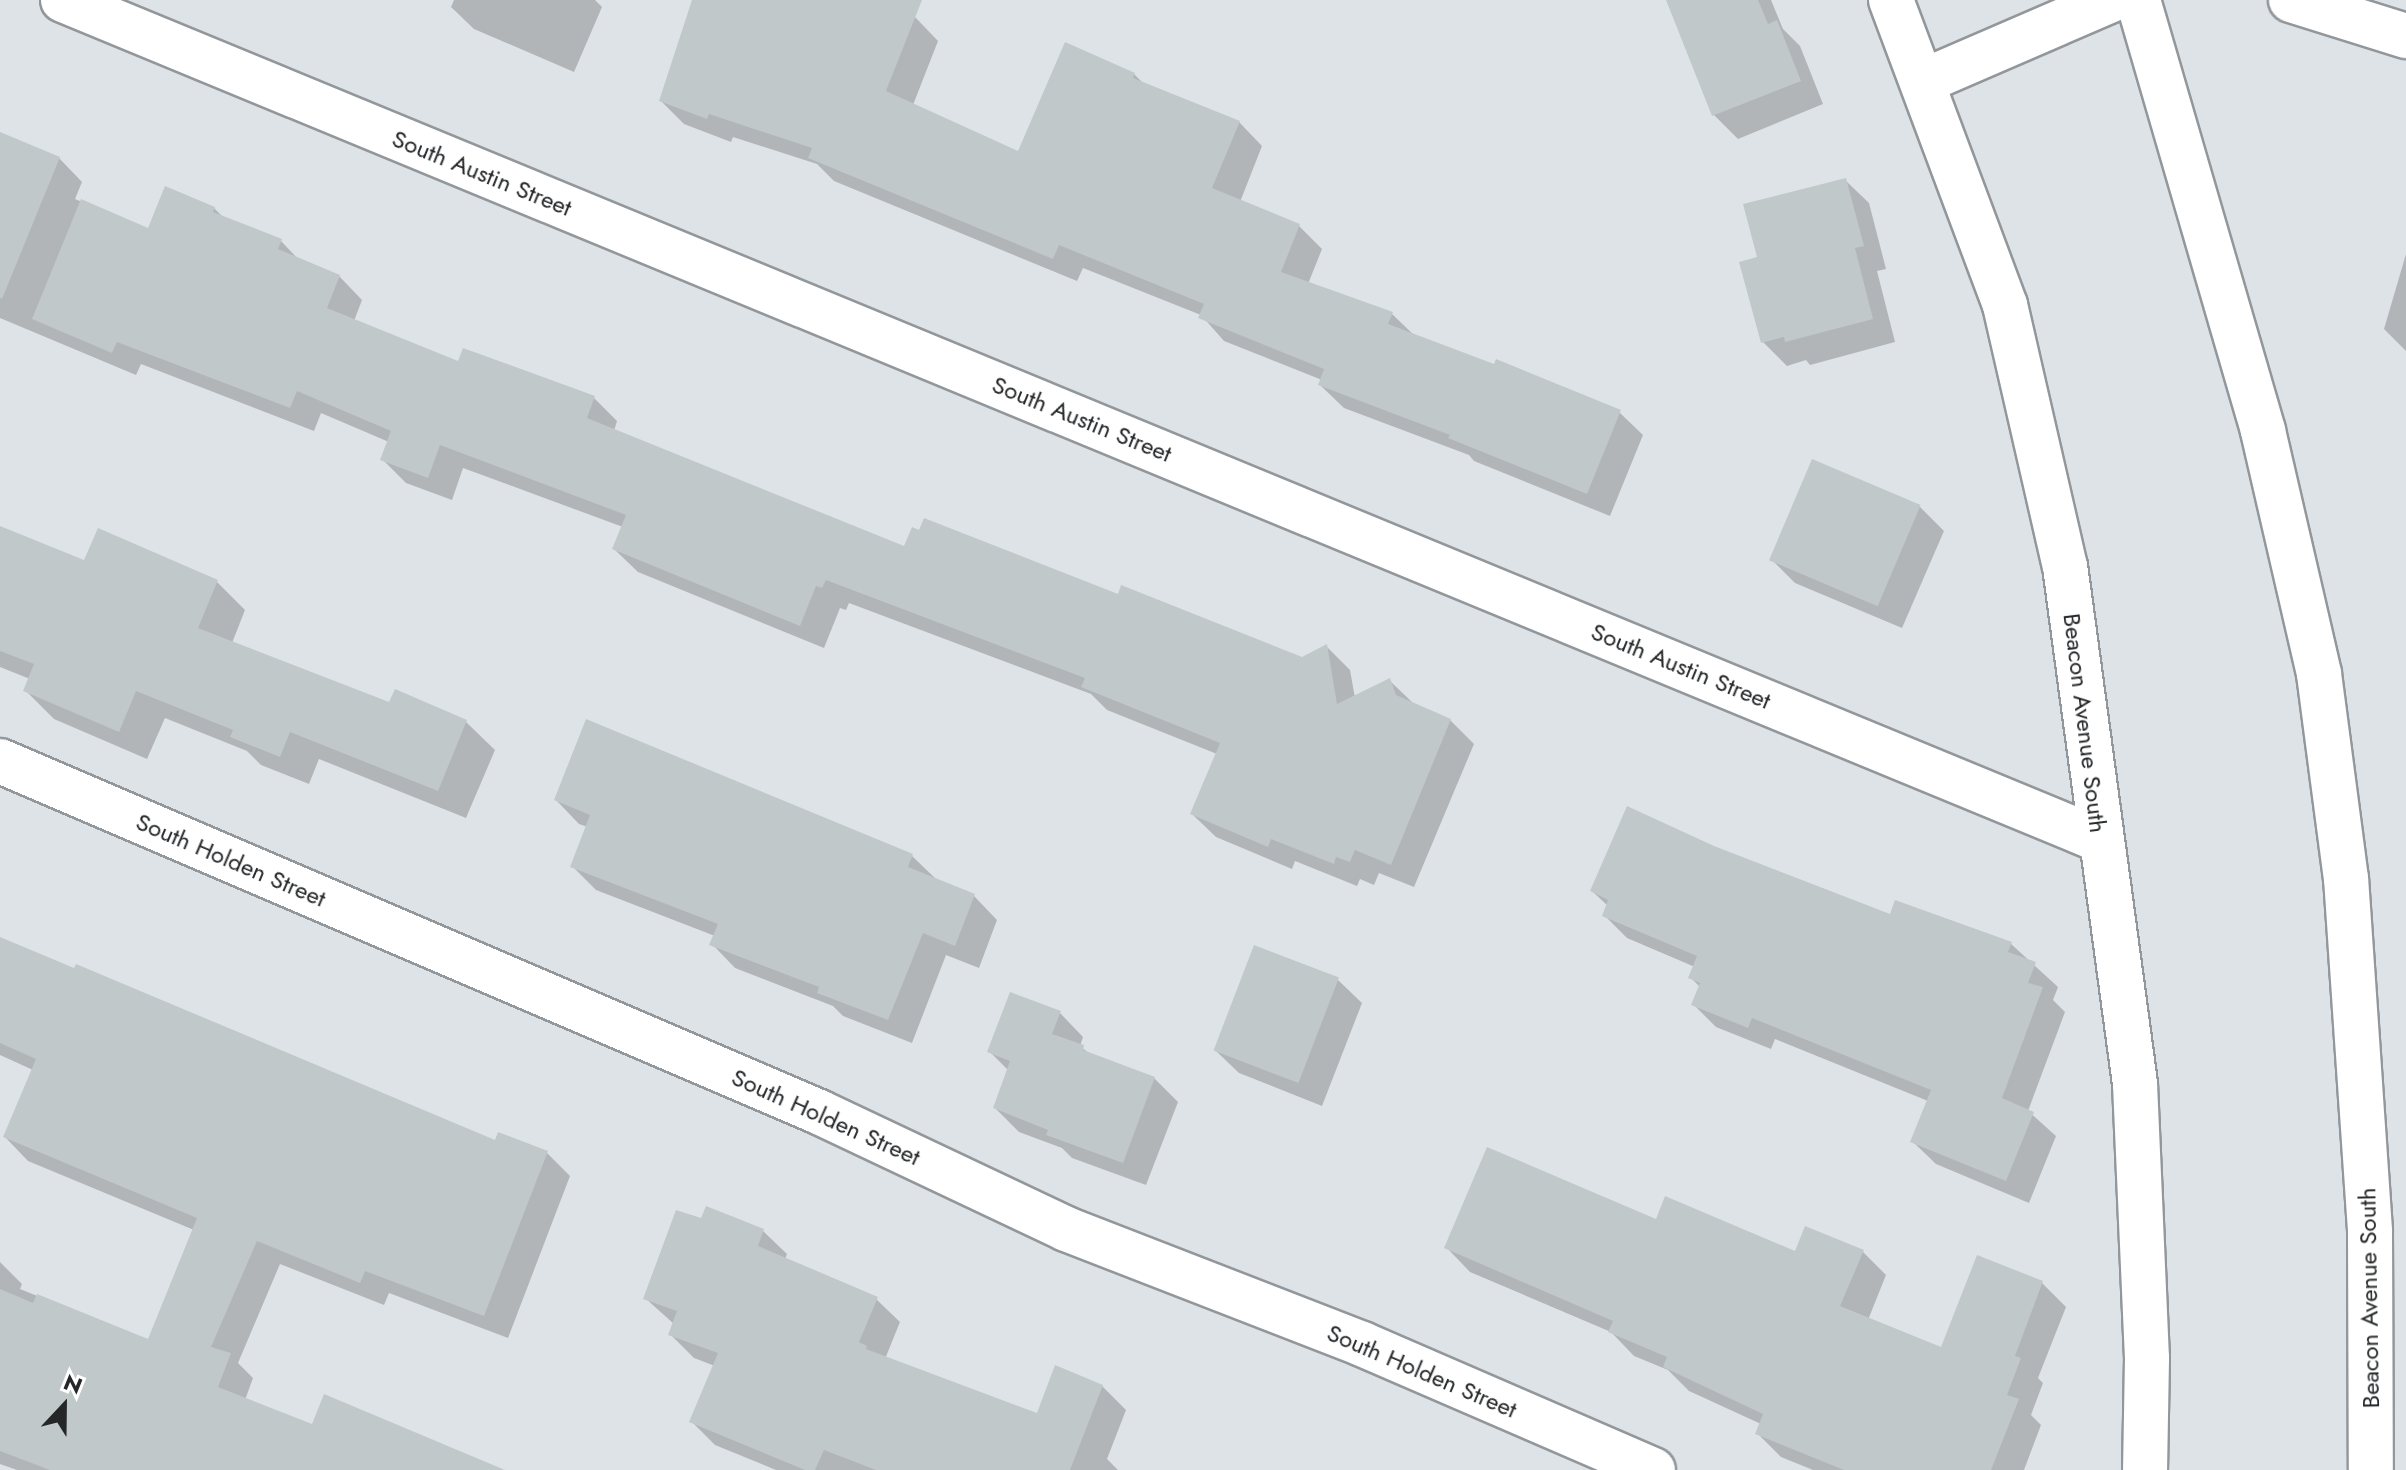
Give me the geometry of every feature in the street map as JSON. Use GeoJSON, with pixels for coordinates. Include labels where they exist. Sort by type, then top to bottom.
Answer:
{"type":"FeatureCollection","features":[{"type":"Feature","properties":{"kind":"street","name":"South Austin Street"},"geometry":{"type":"LineString","coordinates":[[63,0],[2100,840]]}},
{"type":"Feature","properties":{"kind":"street","name":"Beacon Avenue South"},"geometry":{"type":"LineString","coordinates":[[1891,0],[1924,81],[2005,305],[2065,566],[2135,1084],[2147,1358],[2145,1470]]}},
{"type":"Feature","properties":{"kind":"street"},"geometry":{"type":"LineString","coordinates":[[1924,81],[2111,0]]}},
{"type":"Feature","properties":{"kind":"street","name":"Beacon Avenue South"},"geometry":{"type":"LineString","coordinates":[[2138,0],[2263,431],[2319,674],[2346,878],[2367,1186],[2371,1470]]}},
{"type":"Feature","properties":{"kind":"street"},"geometry":{"type":"LineString","coordinates":[[2291,0],[2397,24]]}},
{"type":"Feature","properties":{"kind":"street","name":"South Holden Street"},"geometry":{"type":"LineString","coordinates":[[0,761],[819,1112],[1066,1229],[1362,1344],[1653,1470]]}},
{"type":"Feature","properties":{"kind":"building"},"geometry":{"type":"Polygon","coordinates":[[[692,0],[922,0],[886,91],[1018,151],[1065,42],[1135,73],[1133,78],[1240,121],[1212,188],[1300,224],[1281,272],[1393,312],[1388,324],[1494,364],[1496,359],[1621,410],[1587,494],[1448,438],[1450,435],[1318,385],[1324,369],[1198,318],[1204,304],[1059,245],[1053,259],[808,158],[812,148],[709,114],[707,119],[659,101],[692,0]]]}},
{"type":"Feature","properties":{"kind":"building"},"geometry":{"type":"Polygon","coordinates":[[[1666,0],[1758,0],[1768,24],[1777,20],[1801,81],[1712,116],[1666,0]]]}},
{"type":"Feature","properties":{"kind":"building"},"geometry":{"type":"Polygon","coordinates":[[[0,132],[60,157],[2,299],[0,298],[0,132]]]}},
{"type":"Feature","properties":{"kind":"building"},"geometry":{"type":"Polygon","coordinates":[[[1846,178],[1864,246],[1855,248],[1873,319],[1785,342],[1784,337],[1761,343],[1739,262],[1757,257],[1743,204],[1846,178]]]}},
{"type":"Feature","properties":{"kind":"building"},"geometry":{"type":"Polygon","coordinates":[[[165,186],[215,207],[213,212],[282,239],[278,249],[340,275],[327,308],[458,361],[463,348],[595,396],[587,418],[904,546],[912,527],[919,530],[924,518],[1118,594],[1121,585],[1302,657],[1327,644],[1337,704],[1390,678],[1396,695],[1451,719],[1391,865],[1355,850],[1350,862],[1336,857],[1334,864],[1271,839],[1268,847],[1190,814],[1220,743],[1081,687],[1085,678],[826,580],[822,588],[816,586],[800,626],[612,549],[626,515],[440,445],[428,478],[380,460],[391,431],[297,391],[290,408],[117,342],[112,353],[32,319],[81,199],[148,228],[165,186]]]}},
{"type":"Feature","properties":{"kind":"building"},"geometry":{"type":"Polygon","coordinates":[[[1812,459],[1921,505],[1878,606],[1769,560],[1812,459]]]}},
{"type":"Feature","properties":{"kind":"building"},"geometry":{"type":"Polygon","coordinates":[[[0,526],[84,560],[98,528],[218,580],[198,628],[389,702],[395,689],[467,720],[438,791],[290,732],[280,757],[230,737],[233,730],[136,691],[119,732],[23,691],[34,664],[0,651],[0,526]]]}},
{"type":"Feature","properties":{"kind":"building"},"geometry":{"type":"Polygon","coordinates":[[[586,719],[913,854],[908,867],[975,894],[955,946],[923,933],[888,1020],[817,993],[819,987],[709,945],[718,924],[570,867],[590,815],[554,800],[586,719]]]}},
{"type":"Feature","properties":{"kind":"building"},"geometry":{"type":"Polygon","coordinates":[[[1627,806],[1714,846],[1890,914],[1895,900],[2012,942],[2008,952],[2036,962],[2028,983],[2043,987],[2002,1098],[2034,1112],[2006,1181],[1910,1142],[1931,1090],[1752,1018],[1748,1028],[1691,1005],[1700,983],[1688,978],[1697,956],[1602,916],[1608,900],[1590,891],[1627,806]]]}},
{"type":"Feature","properties":{"kind":"building"},"geometry":{"type":"Polygon","coordinates":[[[0,937],[74,968],[76,964],[495,1140],[498,1132],[548,1151],[484,1316],[365,1271],[360,1283],[257,1241],[211,1347],[231,1353],[218,1387],[312,1424],[324,1394],[505,1470],[50,1470],[0,1451],[0,1289],[33,1303],[37,1294],[148,1339],[197,1218],[3,1137],[36,1059],[0,1043],[0,937]]]}},
{"type":"Feature","properties":{"kind":"building"},"geometry":{"type":"Polygon","coordinates":[[[1254,945],[1339,978],[1298,1083],[1214,1050],[1254,945]]]}},
{"type":"Feature","properties":{"kind":"building"},"geometry":{"type":"Polygon","coordinates":[[[1010,992],[1061,1011],[1052,1034],[1084,1045],[1083,1050],[1155,1077],[1123,1163],[1046,1135],[1048,1130],[993,1108],[1010,1061],[987,1052],[1010,992]]]}},
{"type":"Feature","properties":{"kind":"building"},"geometry":{"type":"Polygon","coordinates":[[[1487,1147],[1656,1219],[1665,1196],[1795,1251],[1805,1226],[1864,1250],[1840,1306],[1941,1347],[1977,1255],[2043,1281],[2015,1356],[2021,1358],[2007,1395],[2019,1399],[1991,1470],[1844,1470],[1755,1434],[1763,1414],[1663,1367],[1667,1357],[1608,1332],[1613,1321],[1444,1248],[1487,1147]]]}},
{"type":"Feature","properties":{"kind":"building"},"geometry":{"type":"Polygon","coordinates":[[[706,1206],[764,1229],[758,1246],[878,1297],[859,1342],[867,1346],[866,1349],[1037,1413],[1055,1365],[1103,1385],[1070,1470],[876,1470],[824,1450],[815,1470],[805,1470],[689,1422],[718,1353],[668,1335],[677,1311],[643,1299],[676,1210],[701,1218],[706,1206]]]}}]}
